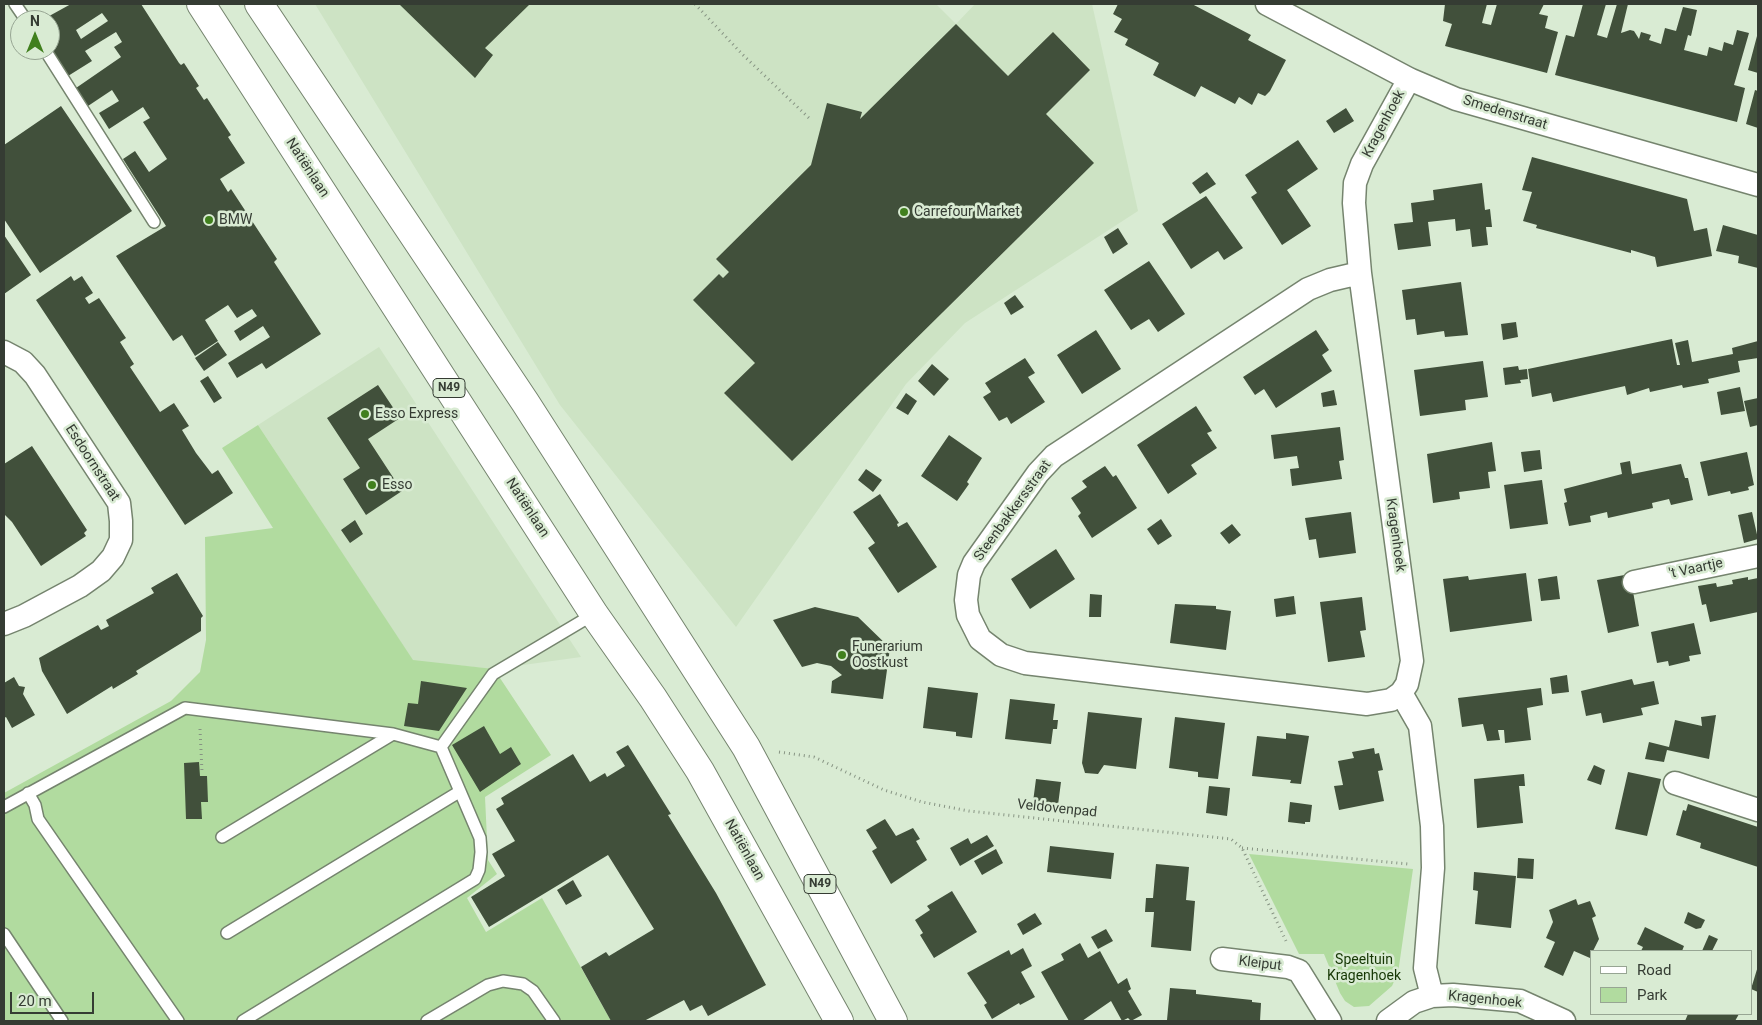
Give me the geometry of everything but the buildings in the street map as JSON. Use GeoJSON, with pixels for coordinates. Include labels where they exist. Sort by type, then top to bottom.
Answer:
{"type":"FeatureCollection","features":[{"type":"Feature","properties":{"kind":"main road","name":"Natiënlaan"},"geometry":{"type":"LineString","coordinates":[[200,4],[594,614],[653,698],[700,771],[839,1021]]}},
{"type":"Feature","properties":{"kind":"main road","name":"N49"},"geometry":{"type":"LineString","coordinates":[[259,4],[530,411],[746,747],[893,1021]]}},
{"type":"Feature","properties":{"kind":"street","name":"Smedenstraat"},"geometry":{"type":"LineString","coordinates":[[1267,4],[1409,79],[1456,99],[1758,185]]}},
{"type":"Feature","properties":{"kind":"street","name":"Kragenhoek"},"geometry":{"type":"LineString","coordinates":[[1409,79],[1362,164],[1355,183],[1354,203],[1360,273],[1412,662],[1408,684],[1401,693],[1420,726],[1429,788],[1433,868],[1425,968],[1432,996]]}},
{"type":"Feature","properties":{"kind":"street","name":"Steenbakkersstraat"},"geometry":{"type":"LineString","coordinates":[[1360,273],[1330,280],[1308,289],[1054,456],[1038,473],[974,563],[968,575],[966,600],[968,615],[980,639],[1001,655],[1025,663],[1367,704],[1386,702],[1401,693]]}},
{"type":"Feature","properties":{"kind":"street","name":"Esdoornstraat"},"geometry":{"type":"LineString","coordinates":[[4,352],[23,362],[35,375],[119,503],[121,521],[120,540],[113,557],[101,571],[72,590],[24,616],[4,624]]}},
{"type":"Feature","properties":{"kind":"street","name":"'t Vaartje"},"geometry":{"type":"LineString","coordinates":[[1634,582],[1758,556]]}},
{"type":"Feature","properties":{"kind":"street"},"geometry":{"type":"LineString","coordinates":[[1675,783],[1758,810]]}},
{"type":"Feature","properties":{"kind":"street","name":"Kleiput"},"geometry":{"type":"LineString","coordinates":[[1222,959],[1288,967],[1299,971],[1307,980],[1330,1021]]}},
{"type":"Feature","properties":{"kind":"street","name":"Kragenhoek"},"geometry":{"type":"LineString","coordinates":[[1388,1021],[1414,1002],[1432,996],[1453,995],[1520,1001],[1564,1021]]}},
{"type":"Feature","properties":{"kind":"lane"},"geometry":{"type":"LineString","coordinates":[[51,60],[154,222]]}},
{"type":"Feature","properties":{"kind":"lane"},"geometry":{"type":"LineString","coordinates":[[441,747],[493,674],[594,614]]}},
{"type":"Feature","properties":{"kind":"lane"},"geometry":{"type":"LineString","coordinates":[[4,807],[185,708],[393,734],[441,747]]}},
{"type":"Feature","properties":{"kind":"lane"},"geometry":{"type":"LineString","coordinates":[[222,837],[393,734]]}},
{"type":"Feature","properties":{"kind":"lane"},"geometry":{"type":"LineString","coordinates":[[242,1021],[474,880],[480,861],[480,838],[441,747]]}},
{"type":"Feature","properties":{"kind":"lane"},"geometry":{"type":"LineString","coordinates":[[227,933],[460,792]]}},
{"type":"Feature","properties":{"kind":"lane"},"geometry":{"type":"LineString","coordinates":[[28,793],[35,805],[38,819],[178,1021]]}},
{"type":"Feature","properties":{"kind":"lane"},"geometry":{"type":"LineString","coordinates":[[4,934],[62,1021]]}},
{"type":"Feature","properties":{"kind":"lane"},"geometry":{"type":"LineString","coordinates":[[427,1021],[488,985],[503,981],[523,984],[533,990],[554,1021]]}},
{"type":"Feature","properties":{"kind":"path"},"geometry":{"type":"LineString","coordinates":[[695,4],[742,54],[810,120]]}},
{"type":"Feature","properties":{"kind":"path"},"geometry":{"type":"LineString","coordinates":[[199,709],[202,772]]}},
{"type":"Feature","properties":{"kind":"path","name":"Veldovenpad"},"geometry":{"type":"LineString","coordinates":[[746,747],[814,757],[884,790],[922,802],[969,811],[1232,839],[1242,848],[1433,868]]}},
{"type":"Feature","properties":{"kind":"path"},"geometry":{"type":"LineString","coordinates":[[1242,848],[1290,948],[1288,967]]}},
{"type":"Feature","properties":{"kind":"shaded area"},"geometry":{"type":"Polygon","coordinates":[[[315,4],[936,4],[956,24],[975,4],[1092,4],[1138,211],[965,323],[906,384],[736,627],[560,405],[315,4]]]}},
{"type":"Feature","properties":{"kind":"shaded area"},"geometry":{"type":"Polygon","coordinates":[[[379,347],[581,657],[494,669],[413,661],[258,425],[379,347]]]}},
{"type":"Feature","properties":{"kind":"green space"},"geometry":{"type":"Polygon","coordinates":[[[258,425],[413,660],[494,669],[551,755],[485,797],[488,860],[497,874],[467,898],[486,932],[542,898],[611,1021],[4,1021],[4,793],[171,701],[200,672],[206,640],[205,537],[273,528],[222,448],[258,425]]]}},
{"type":"Feature","properties":{"kind":"green space","name":"Speeltuin Kragenhoek"},"geometry":{"type":"Polygon","coordinates":[[[1249,854],[1413,869],[1398,973],[1392,986],[1369,1006],[1354,1007],[1345,1001],[1324,954],[1299,954],[1249,854]]]}},
{"type":"Feature","properties":{"kind":"place","name":"Carrefour Market"},"geometry":{"type":"Point","coordinates":[904,212]}},
{"type":"Feature","properties":{"kind":"place","name":"BMW"},"geometry":{"type":"Point","coordinates":[209,220]}},
{"type":"Feature","properties":{"kind":"place","name":"Esso Express"},"geometry":{"type":"Point","coordinates":[365,414]}},
{"type":"Feature","properties":{"kind":"place","name":"Esso"},"geometry":{"type":"Point","coordinates":[372,485]}},
{"type":"Feature","properties":{"kind":"place","name":"Funerarium Oostkust"},"geometry":{"type":"Point","coordinates":[842,655]}}]}
